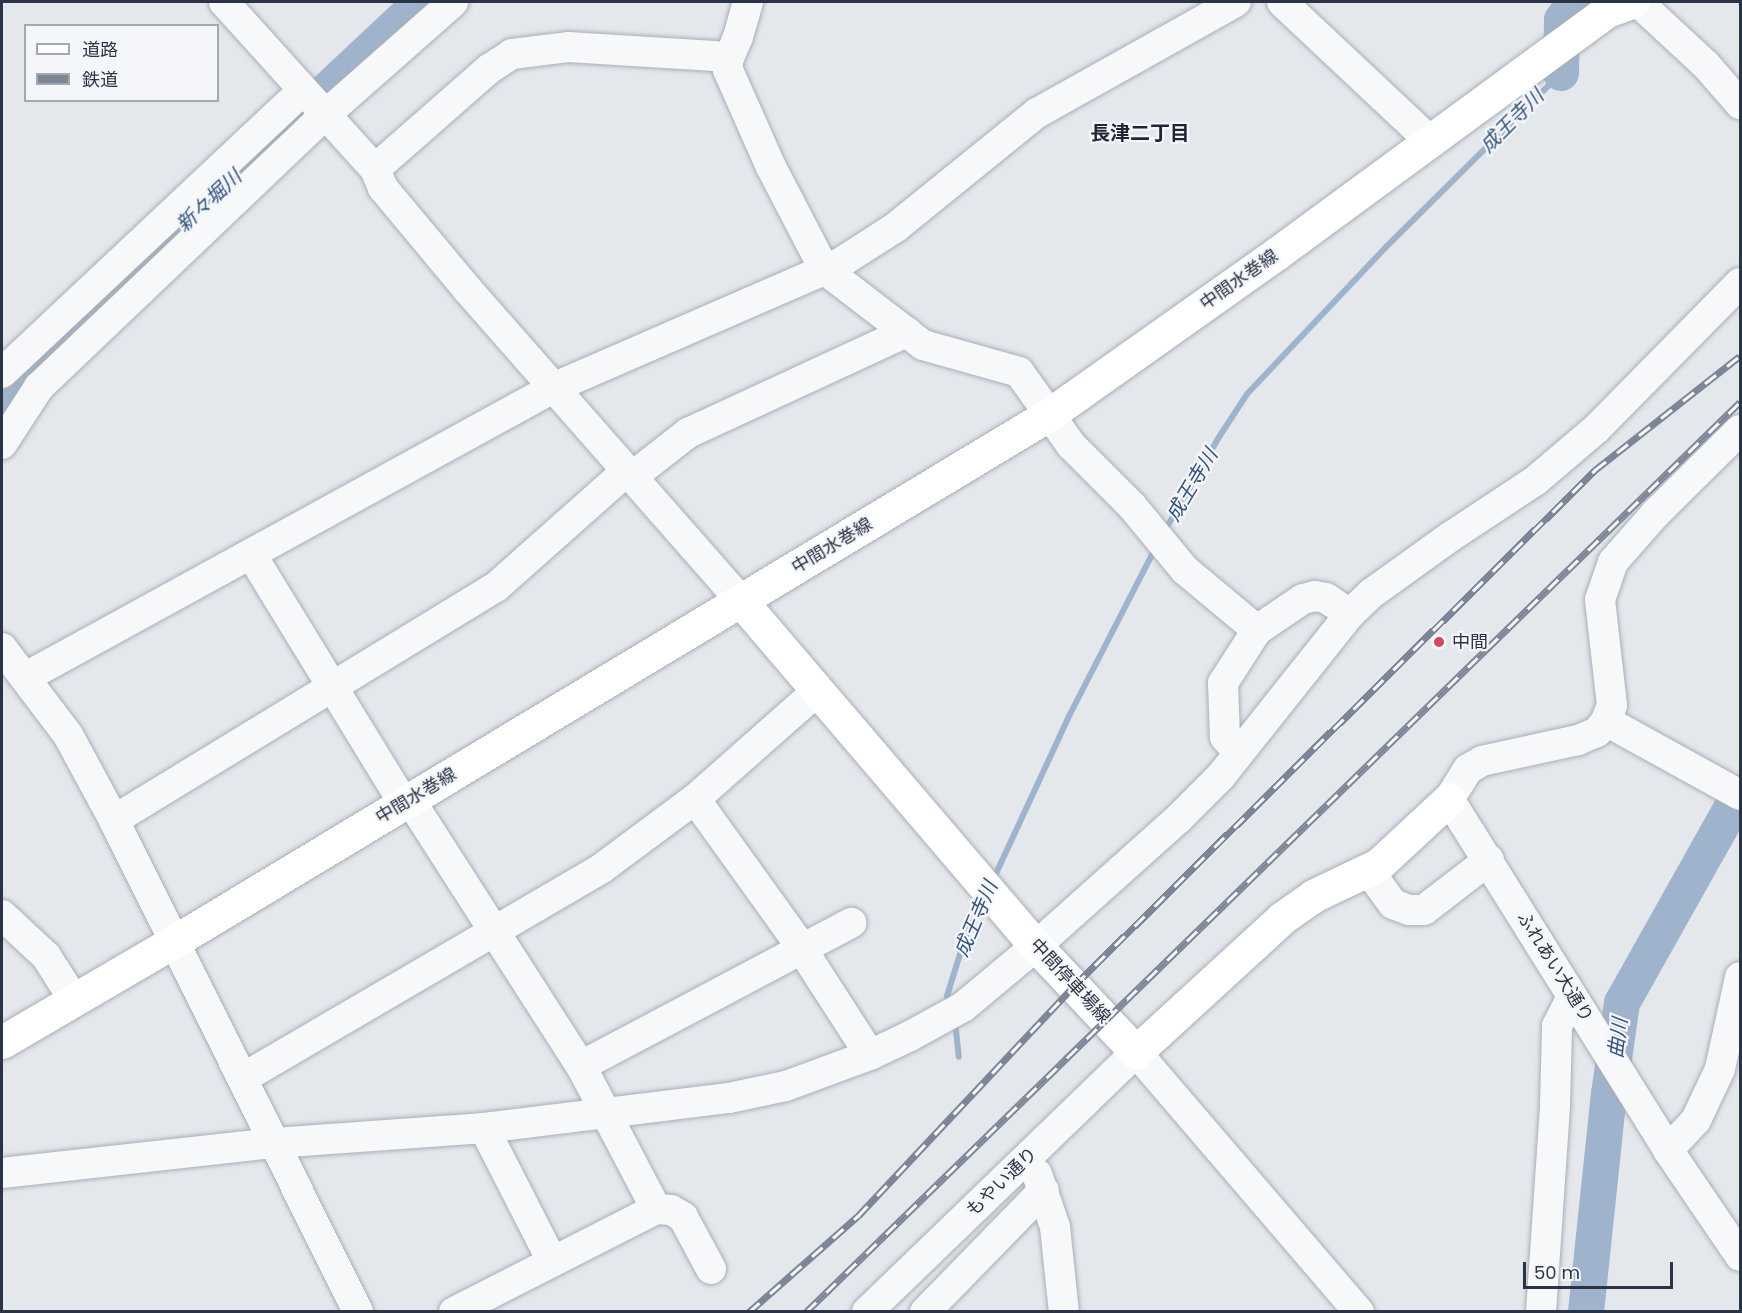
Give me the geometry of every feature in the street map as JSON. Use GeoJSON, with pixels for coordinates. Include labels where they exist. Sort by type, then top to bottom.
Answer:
{"type":"FeatureCollection","features":[{"type":"Feature","properties":{"kind":"main road","name":"中間水巻線"},"geometry":{"type":"LineString","coordinates":[[2,1042],[175,941],[1050,414],[1607,11],[1632,2]]}},
{"type":"Feature","properties":{"kind":"main road","name":"中間停車場線"},"geometry":{"type":"LineString","coordinates":[[741,601],[1036,946],[1136,1052]]}},
{"type":"Feature","properties":{"kind":"main road"},"geometry":{"type":"LineString","coordinates":[[1136,1052],[1282,918],[1313,896],[1378,864],[1449,798]]}},
{"type":"Feature","properties":{"kind":"street"},"geometry":{"type":"LineString","coordinates":[[224,2],[375,169],[383,188],[468,290],[741,601]]}},
{"type":"Feature","properties":{"kind":"street"},"geometry":{"type":"LineString","coordinates":[[2,373],[314,103],[453,2]]}},
{"type":"Feature","properties":{"kind":"street"},"geometry":{"type":"LineString","coordinates":[[748,2],[738,37],[728,60],[728,70],[771,167],[824,269],[922,345],[1019,372],[1071,445],[1132,506],[1185,570],[1257,630]]}},
{"type":"Feature","properties":{"kind":"street"},"geometry":{"type":"LineString","coordinates":[[26,677],[555,387],[840,263],[896,227],[1037,113],[1236,2]]}},
{"type":"Feature","properties":{"kind":"street"},"geometry":{"type":"LineString","coordinates":[[1282,2],[1430,141]]}},
{"type":"Feature","properties":{"kind":"street"},"geometry":{"type":"LineString","coordinates":[[1638,2],[1706,66],[1740,104]]}},
{"type":"Feature","properties":{"kind":"street"},"geometry":{"type":"LineString","coordinates":[[375,169],[489,69],[512,54],[568,47],[715,56],[728,60]]}},
{"type":"Feature","properties":{"kind":"street"},"geometry":{"type":"LineString","coordinates":[[2,444],[39,387],[314,103]]}},
{"type":"Feature","properties":{"kind":"street"},"geometry":{"type":"LineString","coordinates":[[2,1173],[274,1143],[484,1128],[729,1098],[786,1086],[870,1055],[963,1007],[1036,946],[1178,819],[1221,776],[1350,614],[1393,577],[1535,482],[1596,429],[1740,283]]}},
{"type":"Feature","properties":{"kind":"street"},"geometry":{"type":"LineString","coordinates":[[114,820],[496,587],[620,477],[633,476],[688,433],[907,332]]}},
{"type":"Feature","properties":{"kind":"street"},"geometry":{"type":"LineString","coordinates":[[1449,798],[1468,770],[1482,761],[1578,740],[1597,732],[1606,721],[1612,705],[1600,600],[1613,562],[1656,513],[1740,430]]}},
{"type":"Feature","properties":{"kind":"street"},"geometry":{"type":"LineString","coordinates":[[251,554],[398,794],[410,800],[493,933],[581,1066],[656,1209]]}},
{"type":"Feature","properties":{"kind":"street"},"geometry":{"type":"LineString","coordinates":[[1239,753],[1224,737],[1223,683],[1257,630],[1303,598],[1315,596],[1326,598],[1350,614]]}},
{"type":"Feature","properties":{"kind":"street"},"geometry":{"type":"LineString","coordinates":[[2,648],[68,735],[114,820],[358,1311]]}},
{"type":"Feature","properties":{"kind":"street"},"geometry":{"type":"LineString","coordinates":[[243,1078],[602,868],[696,799],[818,690]]}},
{"type":"Feature","properties":{"kind":"street"},"geometry":{"type":"LineString","coordinates":[[1606,721],[1687,768],[1740,795]]}},
{"type":"Feature","properties":{"kind":"street","name":"ふれあい大通り"},"geometry":{"type":"LineString","coordinates":[[1449,798],[1668,1150],[1740,1256]]}},
{"type":"Feature","properties":{"kind":"street"},"geometry":{"type":"LineString","coordinates":[[696,799],[802,951],[870,1055]]}},
{"type":"Feature","properties":{"kind":"street"},"geometry":{"type":"LineString","coordinates":[[1368,870],[1393,904],[1409,910],[1424,910],[1489,860]]}},
{"type":"Feature","properties":{"kind":"street"},"geometry":{"type":"LineString","coordinates":[[2,915],[46,956],[74,1000]]}},
{"type":"Feature","properties":{"kind":"street"},"geometry":{"type":"LineString","coordinates":[[581,1066],[802,951],[851,923]]}},
{"type":"Feature","properties":{"kind":"street"},"geometry":{"type":"LineString","coordinates":[[1668,1150],[1696,1120],[1720,1069],[1740,976]]}},
{"type":"Feature","properties":{"kind":"street"},"geometry":{"type":"LineString","coordinates":[[1541,1311],[1555,1105],[1557,1026],[1572,997]]}},
{"type":"Feature","properties":{"kind":"street"},"geometry":{"type":"LineString","coordinates":[[1136,1052],[1359,1311]]}},
{"type":"Feature","properties":{"kind":"street","name":"もやい通り"},"geometry":{"type":"LineString","coordinates":[[867,1311],[1136,1052]]}},
{"type":"Feature","properties":{"kind":"street"},"geometry":{"type":"LineString","coordinates":[[484,1128],[552,1261]]}},
{"type":"Feature","properties":{"kind":"street"},"geometry":{"type":"LineString","coordinates":[[1029,1156],[1044,1190],[1055,1227],[1064,1311]]}},
{"type":"Feature","properties":{"kind":"street"},"geometry":{"type":"LineString","coordinates":[[925,1311],[1044,1190]]}},
{"type":"Feature","properties":{"kind":"street"},"geometry":{"type":"LineString","coordinates":[[454,1311],[656,1209],[671,1210],[683,1217],[711,1269]]}},
{"type":"Feature","properties":{"kind":"waterway","name":"新々堀川"},"geometry":{"type":"LineString","coordinates":[[2,403],[13,385],[421,2]]}},
{"type":"Feature","properties":{"kind":"waterway","name":"成王寺川"},"geometry":{"type":"LineString","coordinates":[[1561,73],[1562,20],[1575,2]]}},
{"type":"Feature","properties":{"kind":"waterway","name":"成王寺川"},"geometry":{"type":"LineString","coordinates":[[1164,532],[1219,437],[1247,394],[1386,247],[1561,73]]}},
{"type":"Feature","properties":{"kind":"waterway","name":"成王寺川"},"geometry":{"type":"LineString","coordinates":[[993,880],[1069,716],[1156,547]]}},
{"type":"Feature","properties":{"kind":"waterway","name":"曲川"},"geometry":{"type":"LineString","coordinates":[[1586,1312],[1609,1094],[1622,1003],[1740,793]]}},
{"type":"Feature","properties":{"kind":"waterway","name":"成王寺川"},"geometry":{"type":"LineString","coordinates":[[950,1005],[947,996],[964,941],[983,900]]}},
{"type":"Feature","properties":{"kind":"waterway","name":"成王寺川"},"geometry":{"type":"LineString","coordinates":[[955,1021],[959,1057]]}},
{"type":"Feature","properties":{"kind":"railway"},"geometry":{"type":"LineString","coordinates":[[749,1312],[858,1216],[1075,985],[1595,470],[1740,356]]}},
{"type":"Feature","properties":{"kind":"railway"},"geometry":{"type":"LineString","coordinates":[[806,1312],[1740,402]]}},
{"type":"Feature","properties":{"kind":"place","name":"中間"},"geometry":{"type":"Point","coordinates":[1439,642]}},
{"type":"Feature","properties":{"kind":"district","name":"長津二丁目"},"geometry":{"type":"Point","coordinates":[1140,133]}}]}
